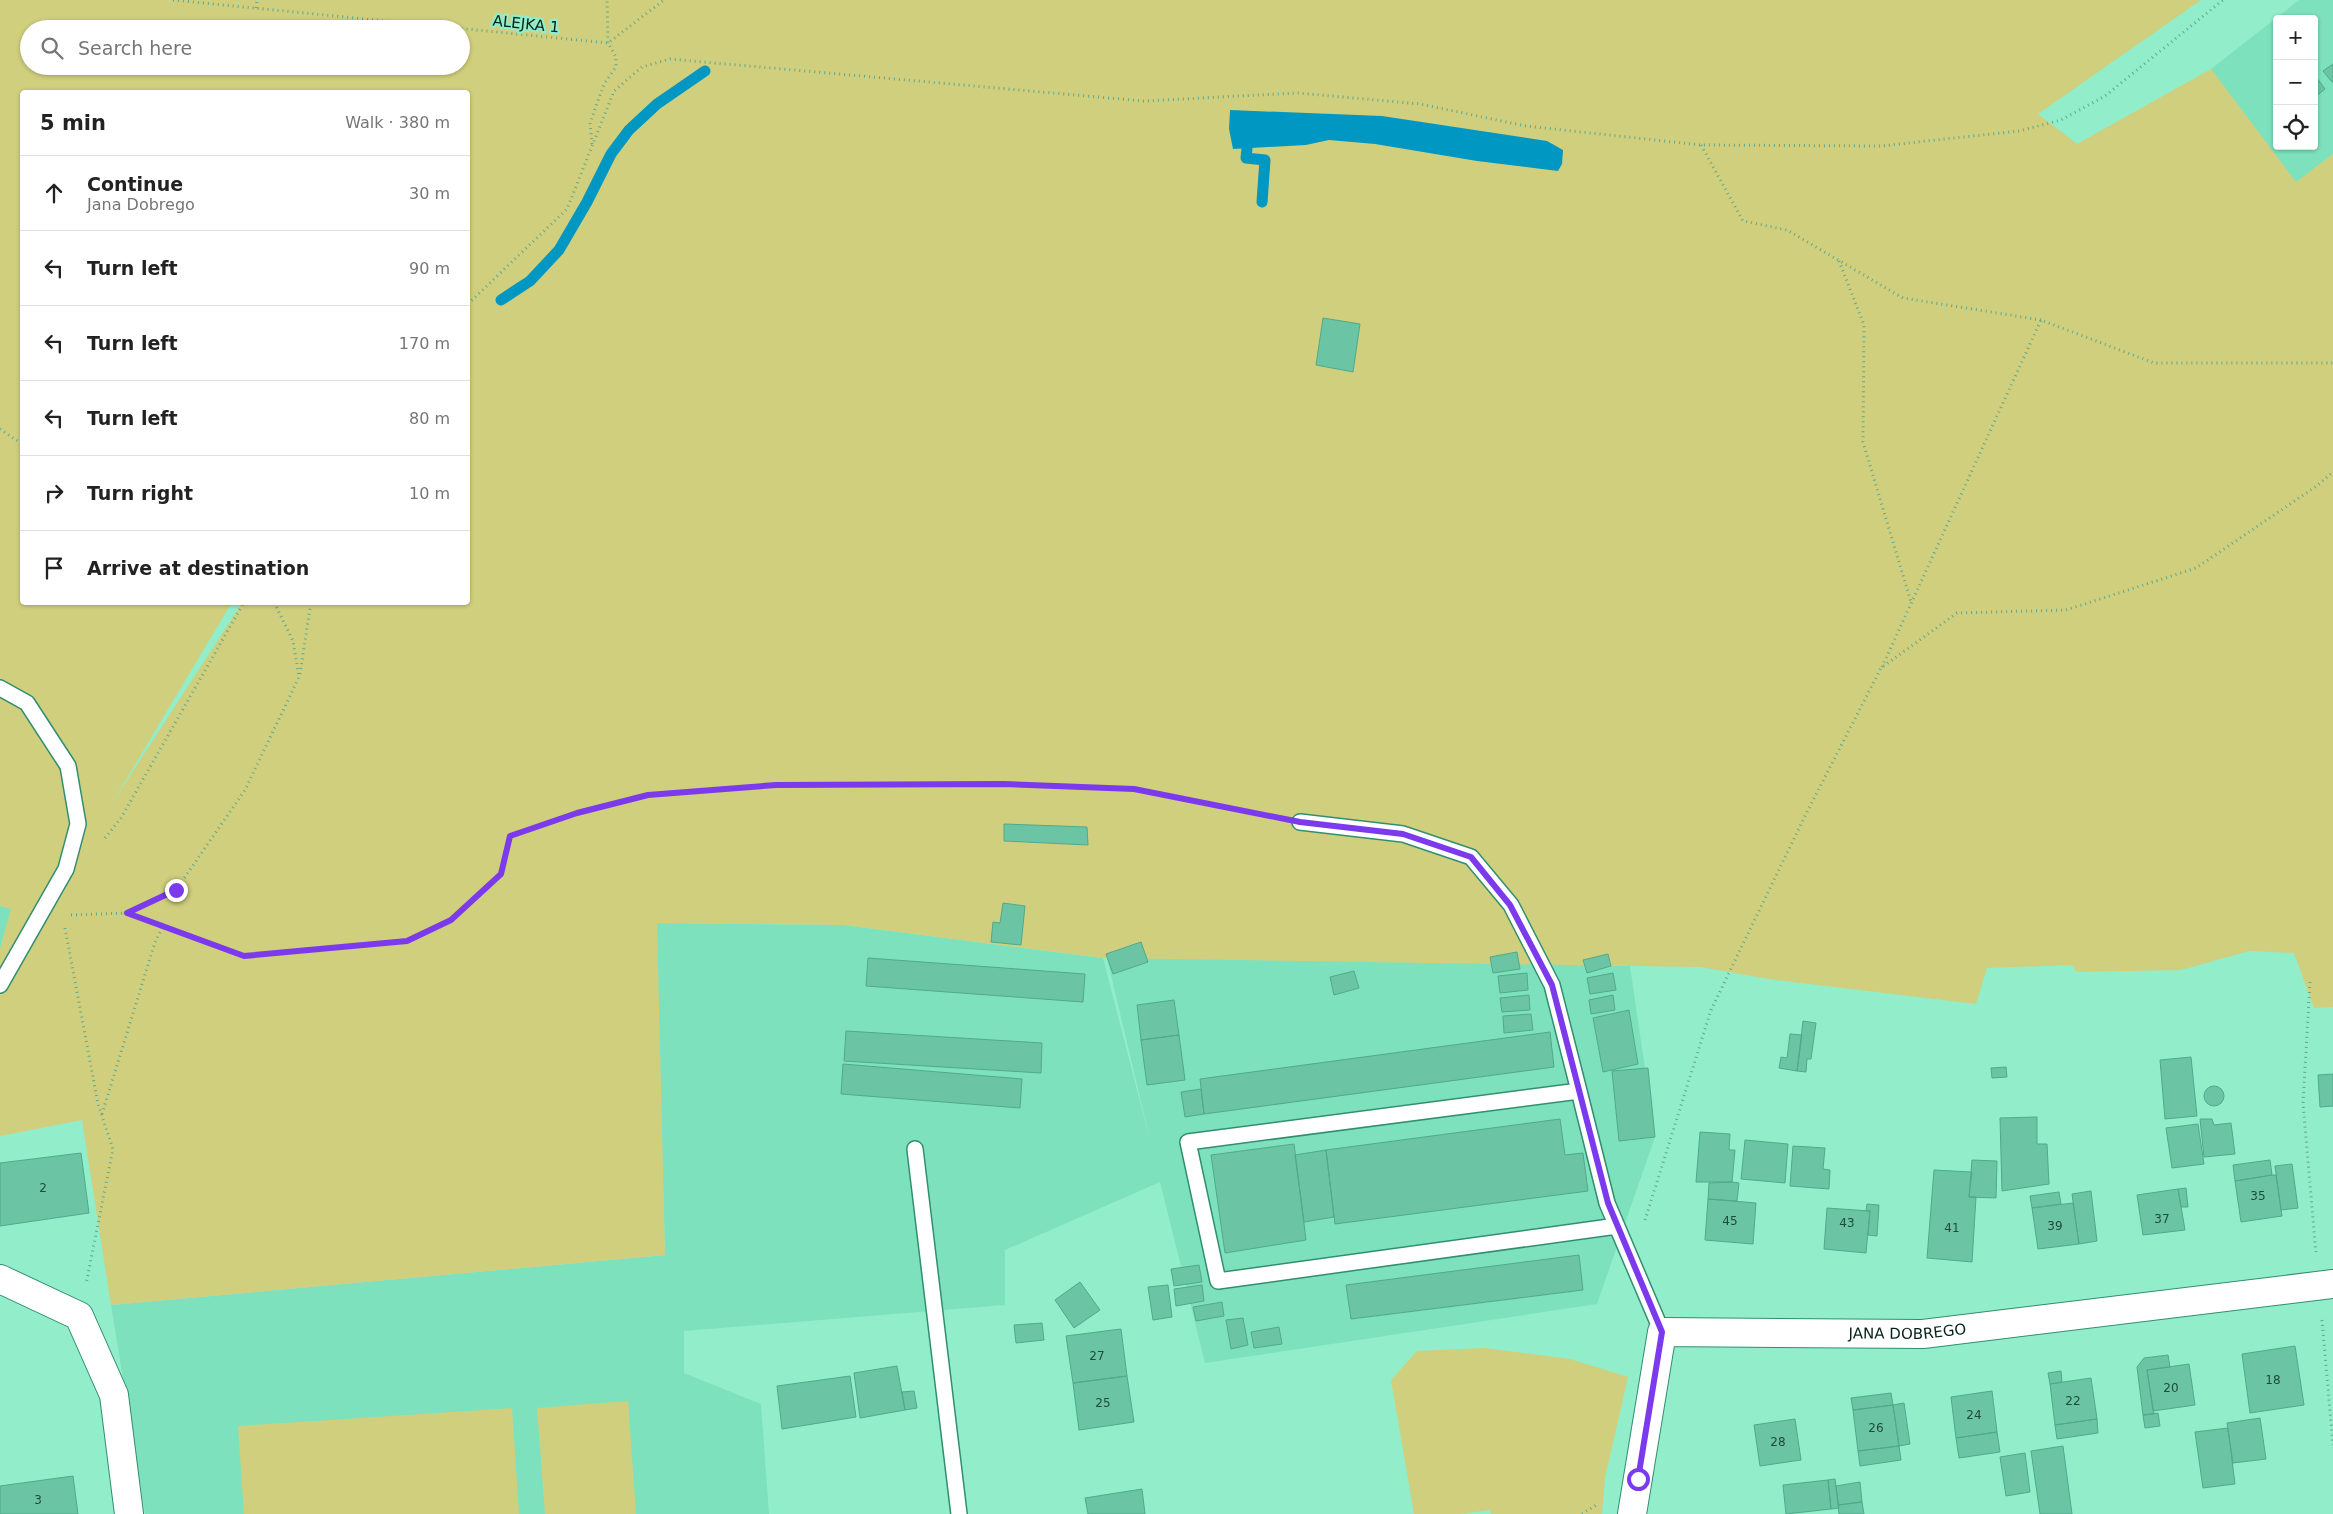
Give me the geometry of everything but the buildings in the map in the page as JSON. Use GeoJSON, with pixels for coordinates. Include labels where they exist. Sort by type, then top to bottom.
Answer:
{"type":"FeatureCollection","features":[{"type":"Feature","properties":{"kind":"street"},"geometry":{"type":"LineString","coordinates":[[0,1279],[79,1316],[114,1395],[129,1514]]}},
{"type":"Feature","properties":{"kind":"street","name":"JANA DOBREGO"},"geometry":{"type":"LineString","coordinates":[[1662,1332],[1923,1334],[2326,1285]]}},
{"type":"Feature","properties":{"kind":"street"},"geometry":{"type":"LineString","coordinates":[[1632,1514],[1662,1332]]}},
{"type":"Feature","properties":{"kind":"lane"},"geometry":{"type":"LineString","coordinates":[[0,688],[26,704],[68,766],[78,824],[66,869],[0,985]]}},
{"type":"Feature","properties":{"kind":"lane"},"geometry":{"type":"LineString","coordinates":[[1300,822],[1403,834],[1471,857],[1510,905],[1552,985],[1608,1203],[1662,1332]]}},
{"type":"Feature","properties":{"kind":"lane"},"geometry":{"type":"LineString","coordinates":[[1579,1091],[1188,1142],[1218,1280],[1617,1226]]}},
{"type":"Feature","properties":{"kind":"lane"},"geometry":{"type":"LineString","coordinates":[[915,1149],[959,1514]]}},
{"type":"Feature","properties":{"kind":"path","name":"ALEJKA 1"},"geometry":{"type":"LineString","coordinates":[[173,0],[377,20]]}},
{"type":"Feature","properties":{"kind":"path"},"geometry":{"type":"LineString","coordinates":[[256,8],[257,0]]}},
{"type":"Feature","properties":{"kind":"path"},"geometry":{"type":"LineString","coordinates":[[592,145],[590,123],[604,84],[616,67],[616,57],[608,43],[607,0]]}},
{"type":"Feature","properties":{"kind":"path"},"geometry":{"type":"LineString","coordinates":[[608,43],[664,0]]}},
{"type":"Feature","properties":{"kind":"path"},"geometry":{"type":"LineString","coordinates":[[470,302],[567,209],[614,91],[642,68],[670,59],[1144,101],[1298,93],[1420,104],[1526,126],[1701,145],[1882,146],[2019,131],[2061,120],[2105,96],[2223,0]]}},
{"type":"Feature","properties":{"kind":"path","name":"ALEJKA 1"},"geometry":{"type":"LineString","coordinates":[[470,29],[608,43]]}},
{"type":"Feature","properties":{"kind":"path"},"geometry":{"type":"LineString","coordinates":[[1701,145],[1743,221],[1787,230],[1903,298],[2041,320],[2154,363],[2333,363]]}},
{"type":"Feature","properties":{"kind":"path"},"geometry":{"type":"LineString","coordinates":[[1839,261],[1864,325],[1863,442],[1911,603]]}},
{"type":"Feature","properties":{"kind":"path"},"geometry":{"type":"LineString","coordinates":[[1632,1263],[1711,1010],[1807,812],[1881,668],[2041,320]]}},
{"type":"Feature","properties":{"kind":"path"},"geometry":{"type":"LineString","coordinates":[[0,429],[20,443]]}},
{"type":"Feature","properties":{"kind":"path"},"geometry":{"type":"LineString","coordinates":[[1881,668],[1957,612],[2066,610],[2196,568],[2318,485],[2333,472]]}},
{"type":"Feature","properties":{"kind":"path"},"geometry":{"type":"LineString","coordinates":[[66,869],[96,849],[121,818],[242,605]]}},
{"type":"Feature","properties":{"kind":"path"},"geometry":{"type":"LineString","coordinates":[[275,605],[293,641],[299,677]]}},
{"type":"Feature","properties":{"kind":"path"},"geometry":{"type":"LineString","coordinates":[[127,913],[176,890],[244,790],[299,677],[311,605]]}},
{"type":"Feature","properties":{"kind":"path"},"geometry":{"type":"LineString","coordinates":[[44,906],[63,915],[127,913],[244,956],[407,941],[451,920],[501,874],[510,836],[577,813],[648,795],[776,785],[1004,784],[1134,789],[1300,822]]}},
{"type":"Feature","properties":{"kind":"path"},"geometry":{"type":"LineString","coordinates":[[63,915],[98,1104],[113,1149],[79,1316]]}},
{"type":"Feature","properties":{"kind":"path"},"geometry":{"type":"LineString","coordinates":[[102,1115],[155,942],[163,927]]}},
{"type":"Feature","properties":{"kind":"path"},"geometry":{"type":"LineString","coordinates":[[2310,982],[2303,1103],[2326,1285],[2333,1446]]}},
{"type":"Feature","properties":{"kind":"shaded area"},"geometry":{"type":"Polygon","coordinates":[[[0,0],[2201,0],[2038,114],[2077,144],[2211,69],[2296,182],[2333,154],[2333,1007],[2314,1008],[2294,953],[2249,951],[2181,970],[2077,972],[2072,965],[1987,968],[1976,1004],[1775,980],[1700,967],[1103,958],[844,925],[657,923],[665,1255],[111,1305],[82,1120],[0,1136],[0,949],[11,909],[0,906],[0,0]]]}},
{"type":"Feature","properties":{"kind":"shaded area"},"geometry":{"type":"Polygon","coordinates":[[[2299,0],[2333,0],[2333,154],[2296,183],[2211,69],[2273,20],[2273,150],[2318,150],[2318,15],[2280,15],[2299,0]]]}},
{"type":"Feature","properties":{"kind":"shaded area"},"geometry":{"type":"Polygon","coordinates":[[[0,906],[11,909],[0,949],[0,906]]]}},
{"type":"Feature","properties":{"kind":"shaded area"},"geometry":{"type":"Polygon","coordinates":[[[656,923],[844,925],[1103,958],[1151,1144],[1106,954],[1630,966],[1655,1137],[1597,1304],[1205,1363],[1160,1182],[1005,1250],[1005,1305],[684,1331],[684,1373],[761,1404],[769,1514],[145,1514],[111,1305],[665,1255],[656,923]]]}},
{"type":"Feature","properties":{"kind":"shaded area"},"geometry":{"type":"Polygon","coordinates":[[[1484,1348],[1570,1359],[1628,1377],[1605,1478],[1602,1514],[1491,1514],[1490,1510],[1461,1514],[1414,1514],[1391,1380],[1417,1351],[1484,1348]]]}},
{"type":"Feature","properties":{"kind":"shaded area"},"geometry":{"type":"Polygon","coordinates":[[[628,1401],[636,1514],[545,1514],[537,1408],[628,1401]]]}},
{"type":"Feature","properties":{"kind":"shaded area"},"geometry":{"type":"Polygon","coordinates":[[[512,1408],[519,1514],[244,1514],[238,1426],[512,1408]]]}},
{"type":"Feature","properties":{"kind":"water"},"geometry":{"type":"Polygon","coordinates":[[[1230,110],[1382,116],[1547,141],[1563,150],[1562,164],[1558,171],[1477,161],[1375,144],[1329,140],[1306,145],[1233,149],[1229,129],[1230,110]]]}},
{"type":"Feature","properties":{"kind":"waterway"},"geometry":{"type":"LineString","coordinates":[[501,300],[530,281],[559,250],[587,202],[611,154],[629,130],[657,104],[705,71]]}},
{"type":"Feature","properties":{"kind":"waterway"},"geometry":{"type":"LineString","coordinates":[[1247,148],[1246,158],[1265,160],[1262,202]]}},
{"type":"Feature","properties":{"kind":"route"},"geometry":{"type":"LineString","coordinates":[[176,890],[127,913],[244,956],[327,950],[407,941],[451,920],[501,874],[510,836],[577,813],[648,795],[776,785],[1004,784],[1134,789],[1300,822],[1403,834],[1471,857],[1510,905],[1552,985],[1608,1203],[1662,1332],[1638,1479]]}}]}
